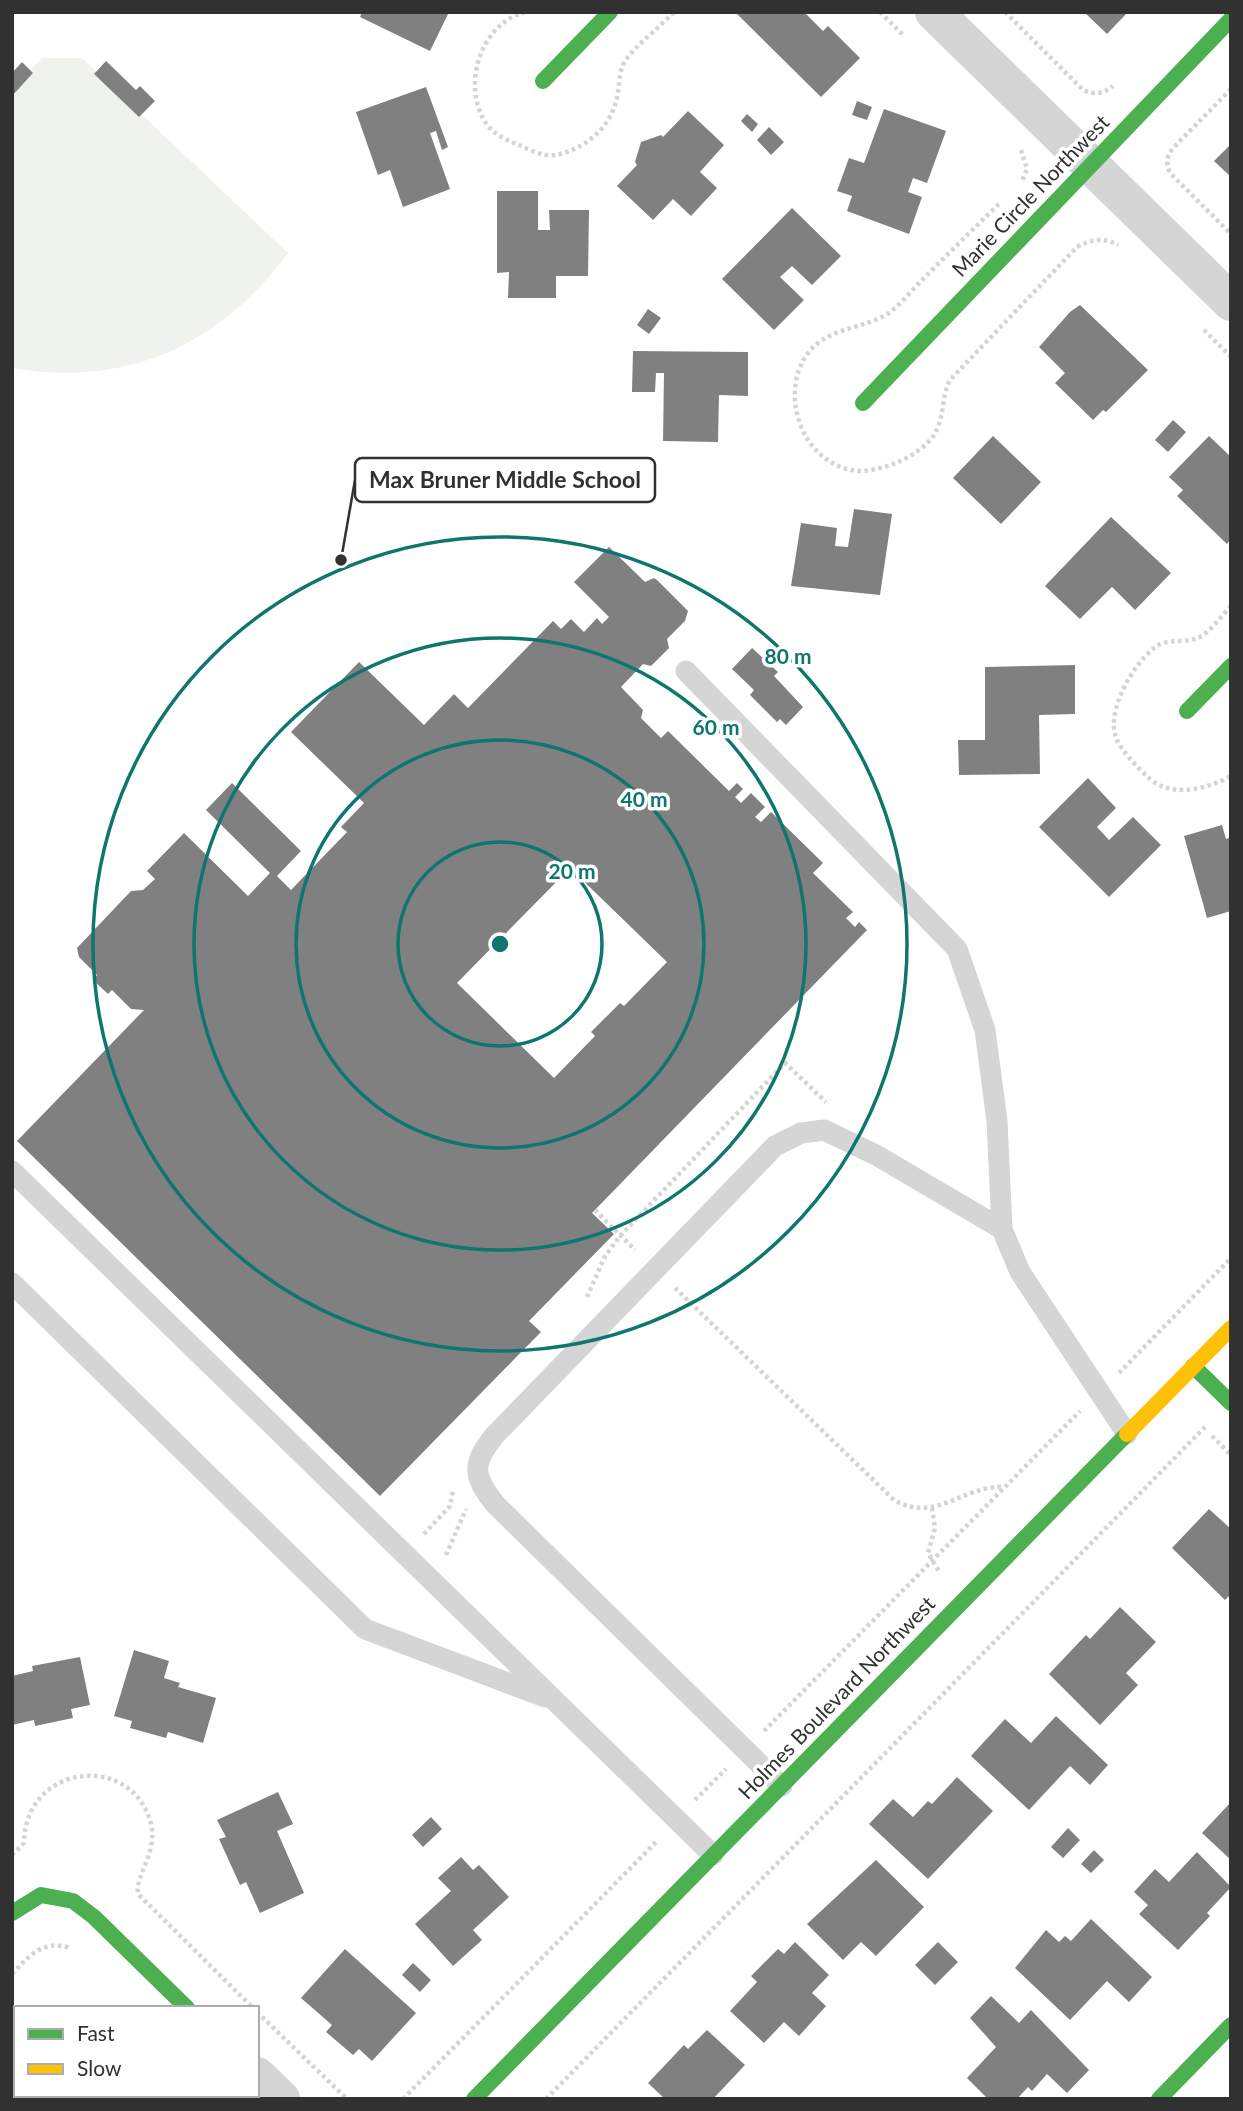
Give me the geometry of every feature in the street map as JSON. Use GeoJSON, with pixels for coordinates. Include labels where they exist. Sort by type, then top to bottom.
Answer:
{"type":"FeatureCollection","features":[{"type":"Feature","properties":{"kind":"street"},"geometry":{"type":"LineString","coordinates":[[543,81],[610,12]]}},
{"type":"Feature","properties":{"kind":"street"},"geometry":{"type":"LineString","coordinates":[[934,12],[1231,302]]}},
{"type":"Feature","properties":{"kind":"street","name":"Marie Circle Northwest"},"geometry":{"type":"LineString","coordinates":[[863,403],[1231,19]]}},
{"type":"Feature","properties":{"kind":"street"},"geometry":{"type":"LineString","coordinates":[[1187,711],[1231,666]]}},
{"type":"Feature","properties":{"kind":"street","name":"Holmes Boulevard Northwest"},"geometry":{"type":"LineString","coordinates":[[474,2099],[1231,1328]]}},
{"type":"Feature","properties":{"kind":"street"},"geometry":{"type":"LineString","coordinates":[[1193,1366],[1230,1403]]}},
{"type":"Feature","properties":{"kind":"street"},"geometry":{"type":"LineString","coordinates":[[12,1913],[41,1895],[73,1901],[94,1917],[185,2006]]}},
{"type":"Feature","properties":{"kind":"street"},"geometry":{"type":"LineString","coordinates":[[1159,2099],[1231,2025]]}},
{"type":"Feature","properties":{"kind":"street"},"geometry":{"type":"LineString","coordinates":[[259,2078],[281,2099]]}},
{"type":"Feature","properties":{"kind":"lane"},"geometry":{"type":"LineString","coordinates":[[686,671],[957,949],[985,1030],[997,1121],[1002,1229],[1020,1272],[1127,1434]]}},
{"type":"Feature","properties":{"kind":"lane"},"geometry":{"type":"LineString","coordinates":[[782,1786],[502,1511],[478,1483],[477,1466],[482,1450],[775,1146],[801,1133],[824,1130],[876,1155],[1002,1229]]}},
{"type":"Feature","properties":{"kind":"lane"},"geometry":{"type":"LineString","coordinates":[[12,1171],[713,1856]]}},
{"type":"Feature","properties":{"kind":"lane"},"geometry":{"type":"LineString","coordinates":[[12,1283],[365,1629],[554,1701]]}},
{"type":"Feature","properties":{"kind":"path"},"geometry":{"type":"LineString","coordinates":[[1005,12],[1083,90],[1102,93],[1119,79]]}},
{"type":"Feature","properties":{"kind":"path"},"geometry":{"type":"LineString","coordinates":[[1231,89],[1174,147],[1167,156],[1167,164],[1170,173],[1231,234]]}},
{"type":"Feature","properties":{"kind":"path"},"geometry":{"type":"LineString","coordinates":[[582,1305],[605,1256],[620,1236],[785,1063],[821,1099],[833,1106]]}},
{"type":"Feature","properties":{"kind":"path"},"geometry":{"type":"LineString","coordinates":[[594,1210],[894,1500],[909,1508],[932,1508],[991,1486],[1005,1487]]}},
{"type":"Feature","properties":{"kind":"path"},"geometry":{"type":"LineString","coordinates":[[403,2099],[1231,1258]]}},
{"type":"Feature","properties":{"kind":"path"},"geometry":{"type":"LineString","coordinates":[[546,2099],[1230,1403]]}},
{"type":"Feature","properties":{"kind":"path"},"geometry":{"type":"LineString","coordinates":[[1204,1428],[1231,1454]]}},
{"type":"Feature","properties":{"kind":"path"},"geometry":{"type":"LineString","coordinates":[[420,1540],[450,1506],[454,1488]]}},
{"type":"Feature","properties":{"kind":"path"},"geometry":{"type":"LineString","coordinates":[[12,1854],[24,1843],[24,1829],[31,1808],[44,1791],[57,1782],[90,1776],[126,1787],[142,1804],[150,1819],[151,1855],[137,1888],[138,1895],[251,2006]]}},
{"type":"Feature","properties":{"kind":"path"},"geometry":{"type":"LineString","coordinates":[[12,1974],[43,1947],[56,1944],[76,1951]]}},
{"type":"Feature","properties":{"kind":"path"},"geometry":{"type":"LineString","coordinates":[[259,2014],[347,2099]]}},
{"type":"Feature","properties":{"kind":"shaded area"},"geometry":{"type":"Polygon","coordinates":[[[42,58],[82,58],[288,253],[232,313],[201,335],[167,352],[131,365],[94,371],[54,373],[12,368],[12,90],[42,58]]]}},
{"type":"Feature","properties":{"kind":"building"},"geometry":{"type":"Polygon","coordinates":[[[362,12],[449,12],[430,51],[360,17],[362,12]]]}},
{"type":"Feature","properties":{"kind":"building"},"geometry":{"type":"Polygon","coordinates":[[[735,12],[804,12],[823,31],[828,26],[860,58],[821,97],[735,12]]]}},
{"type":"Feature","properties":{"kind":"building"},"geometry":{"type":"Polygon","coordinates":[[[1084,12],[1128,12],[1107,34],[1084,12]]]}},
{"type":"Feature","properties":{"kind":"building"},"geometry":{"type":"Polygon","coordinates":[[[106,61],[136,90],[140,86],[155,101],[139,117],[94,74],[106,61]]]}},
{"type":"Feature","properties":{"kind":"building"},"geometry":{"type":"Polygon","coordinates":[[[22,62],[33,73],[12,96],[12,73],[22,62]]]}},
{"type":"Feature","properties":{"kind":"building"},"geometry":{"type":"Polygon","coordinates":[[[426,87],[448,147],[442,150],[436,131],[430,133],[450,189],[403,207],[390,170],[378,175],[356,112],[426,87]]]}},
{"type":"Feature","properties":{"kind":"building"},"geometry":{"type":"Polygon","coordinates":[[[857,101],[872,107],[867,120],[852,115],[857,101]]]}},
{"type":"Feature","properties":{"kind":"building"},"geometry":{"type":"Polygon","coordinates":[[[884,109],[946,131],[927,183],[913,178],[908,192],[922,197],[909,234],[847,211],[852,196],[837,191],[849,158],[864,163],[884,109]]]}},
{"type":"Feature","properties":{"kind":"building"},"geometry":{"type":"Polygon","coordinates":[[[688,111],[724,145],[700,172],[717,188],[691,216],[673,199],[653,220],[617,186],[637,165],[635,162],[641,142],[661,135],[663,137],[688,111]]]}},
{"type":"Feature","properties":{"kind":"building"},"geometry":{"type":"Polygon","coordinates":[[[747,114],[758,124],[752,132],[741,121],[747,114]]]}},
{"type":"Feature","properties":{"kind":"building"},"geometry":{"type":"Polygon","coordinates":[[[769,127],[784,142],[771,155],[757,140],[769,127]]]}},
{"type":"Feature","properties":{"kind":"building"},"geometry":{"type":"Polygon","coordinates":[[[1231,144],[1231,177],[1214,161],[1231,144]]]}},
{"type":"Feature","properties":{"kind":"building"},"geometry":{"type":"Polygon","coordinates":[[[497,191],[538,191],[538,230],[550,230],[549,210],[589,210],[588,276],[556,276],[556,298],[508,298],[509,272],[497,273],[497,191]]]}},
{"type":"Feature","properties":{"kind":"building"},"geometry":{"type":"Polygon","coordinates":[[[792,208],[841,256],[812,285],[792,266],[780,277],[804,300],[774,330],[722,279],[792,208]]]}},
{"type":"Feature","properties":{"kind":"building"},"geometry":{"type":"Polygon","coordinates":[[[1080,305],[1148,370],[1106,412],[1103,410],[1093,420],[1055,383],[1065,373],[1039,347],[1070,312],[1080,305]]]}},
{"type":"Feature","properties":{"kind":"building"},"geometry":{"type":"Polygon","coordinates":[[[648,309],[661,318],[649,334],[637,325],[648,309]]]}},
{"type":"Feature","properties":{"kind":"building"},"geometry":{"type":"Polygon","coordinates":[[[633,351],[748,352],[748,396],[719,395],[718,442],[663,441],[664,373],[656,373],[655,392],[632,392],[633,351]]]}},
{"type":"Feature","properties":{"kind":"building"},"geometry":{"type":"Polygon","coordinates":[[[1173,420],[1186,432],[1168,452],[1155,440],[1173,420]]]}},
{"type":"Feature","properties":{"kind":"building"},"geometry":{"type":"Polygon","coordinates":[[[993,436],[1041,482],[1001,524],[953,478],[993,436]]]}},
{"type":"Feature","properties":{"kind":"building"},"geometry":{"type":"Polygon","coordinates":[[[1209,436],[1231,457],[1231,539],[1227,544],[1177,496],[1183,490],[1169,477],[1209,436]]]}},
{"type":"Feature","properties":{"kind":"building"},"geometry":{"type":"Polygon","coordinates":[[[854,509],[892,514],[880,595],[791,586],[801,523],[837,528],[835,546],[848,547],[854,509]]]}},
{"type":"Feature","properties":{"kind":"building"},"geometry":{"type":"Polygon","coordinates":[[[1111,517],[1171,573],[1135,610],[1112,587],[1080,619],[1045,586],[1111,517]]]}},
{"type":"Feature","properties":{"kind":"building"},"geometry":{"type":"Polygon","coordinates":[[[609,547],[645,582],[654,578],[657,580],[688,611],[685,621],[667,639],[669,648],[651,666],[643,664],[621,687],[643,710],[641,718],[661,738],[668,731],[729,791],[737,783],[743,789],[735,797],[741,803],[751,793],[765,807],[755,817],[761,822],[771,812],[823,863],[813,873],[853,912],[846,918],[855,927],[859,922],[867,930],[592,1213],[614,1234],[529,1321],[541,1332],[380,1496],[17,1141],[144,1010],[131,1009],[112,990],[108,994],[93,980],[97,975],[79,957],[77,948],[131,891],[143,890],[155,879],[147,871],[184,833],[248,896],[270,873],[206,810],[232,783],[301,851],[277,876],[291,890],[347,832],[341,827],[364,803],[291,732],[359,662],[424,725],[454,694],[468,708],[553,621],[561,629],[571,619],[584,632],[597,618],[602,624],[609,617],[574,582],[609,547]],[[570,868],[457,983],[554,1078],[595,1036],[591,1032],[620,1003],[624,1006],[667,962],[570,868]]]}},
{"type":"Feature","properties":{"kind":"building"},"geometry":{"type":"Polygon","coordinates":[[[752,648],[778,672],[774,676],[803,707],[786,725],[780,719],[777,722],[750,695],[754,690],[732,669],[752,648]]]}},
{"type":"Feature","properties":{"kind":"building"},"geometry":{"type":"Polygon","coordinates":[[[1075,665],[1075,714],[1039,715],[1040,774],[959,775],[958,740],[985,740],[985,667],[1075,665]]]}},
{"type":"Feature","properties":{"kind":"building"},"geometry":{"type":"Polygon","coordinates":[[[1088,778],[1116,808],[1097,827],[1109,840],[1133,817],[1161,845],[1109,897],[1039,827],[1088,778]]]}},
{"type":"Feature","properties":{"kind":"building"},"geometry":{"type":"Polygon","coordinates":[[[1222,825],[1226,839],[1231,837],[1231,911],[1207,918],[1184,836],[1222,825]]]}},
{"type":"Feature","properties":{"kind":"building"},"geometry":{"type":"Polygon","coordinates":[[[1209,1509],[1231,1529],[1231,1594],[1225,1600],[1172,1548],[1209,1509]]]}},
{"type":"Feature","properties":{"kind":"building"},"geometry":{"type":"Polygon","coordinates":[[[1120,1607],[1156,1642],[1126,1673],[1138,1685],[1100,1725],[1049,1674],[1086,1635],[1090,1639],[1120,1607]]]}},
{"type":"Feature","properties":{"kind":"building"},"geometry":{"type":"Polygon","coordinates":[[[134,1650],[169,1661],[164,1678],[180,1683],[178,1687],[216,1698],[203,1743],[168,1732],[166,1738],[130,1728],[132,1721],[114,1716],[134,1650]]]}},
{"type":"Feature","properties":{"kind":"building"},"geometry":{"type":"Polygon","coordinates":[[[80,1657],[90,1705],[71,1709],[73,1718],[35,1726],[34,1720],[12,1725],[12,1676],[33,1671],[32,1666],[80,1657]]]}},
{"type":"Feature","properties":{"kind":"building"},"geometry":{"type":"Polygon","coordinates":[[[1056,1716],[1108,1765],[1090,1785],[1070,1766],[1029,1810],[971,1756],[1005,1719],[1031,1743],[1056,1716]]]}},
{"type":"Feature","properties":{"kind":"building"},"geometry":{"type":"Polygon","coordinates":[[[957,1777],[993,1811],[928,1879],[869,1824],[893,1799],[913,1817],[928,1801],[932,1804],[957,1777]]]}},
{"type":"Feature","properties":{"kind":"building"},"geometry":{"type":"Polygon","coordinates":[[[278,1792],[293,1824],[277,1831],[304,1893],[260,1913],[246,1882],[240,1885],[219,1839],[226,1837],[217,1820],[278,1792]]]}},
{"type":"Feature","properties":{"kind":"building"},"geometry":{"type":"Polygon","coordinates":[[[1231,1802],[1231,1860],[1202,1833],[1231,1802]]]}},
{"type":"Feature","properties":{"kind":"building"},"geometry":{"type":"Polygon","coordinates":[[[431,1817],[442,1829],[423,1847],[412,1835],[431,1817]]]}},
{"type":"Feature","properties":{"kind":"building"},"geometry":{"type":"Polygon","coordinates":[[[1068,1828],[1080,1840],[1063,1858],[1051,1847],[1068,1828]]]}},
{"type":"Feature","properties":{"kind":"building"},"geometry":{"type":"Polygon","coordinates":[[[1094,1850],[1104,1860],[1091,1873],[1081,1864],[1094,1850]]]}},
{"type":"Feature","properties":{"kind":"building"},"geometry":{"type":"Polygon","coordinates":[[[1197,1852],[1231,1887],[1207,1913],[1210,1916],[1178,1950],[1139,1914],[1148,1905],[1134,1892],[1155,1869],[1169,1882],[1197,1852]]]}},
{"type":"Feature","properties":{"kind":"building"},"geometry":{"type":"Polygon","coordinates":[[[461,1857],[473,1870],[479,1865],[509,1897],[473,1930],[482,1940],[453,1966],[415,1924],[451,1891],[438,1878],[461,1857]]]}},
{"type":"Feature","properties":{"kind":"building"},"geometry":{"type":"Polygon","coordinates":[[[876,1860],[924,1907],[876,1956],[861,1942],[843,1960],[807,1924],[876,1860]]]}},
{"type":"Feature","properties":{"kind":"building"},"geometry":{"type":"Polygon","coordinates":[[[1091,1919],[1152,1977],[1129,2002],[1107,1981],[1070,2020],[1015,1968],[1046,1930],[1059,1942],[1065,1936],[1071,1941],[1091,1919]]]}},
{"type":"Feature","properties":{"kind":"building"},"geometry":{"type":"Polygon","coordinates":[[[795,1942],[829,1975],[812,1993],[826,2006],[799,2036],[784,2022],[764,2043],[730,2011],[757,1982],[751,1976],[778,1949],[784,1954],[795,1942]]]}},
{"type":"Feature","properties":{"kind":"building"},"geometry":{"type":"Polygon","coordinates":[[[938,1942],[958,1962],[935,1985],[915,1965],[938,1942]]]}},
{"type":"Feature","properties":{"kind":"building"},"geometry":{"type":"Polygon","coordinates":[[[345,1949],[416,2013],[372,2061],[359,2049],[353,2055],[326,2032],[332,2025],[301,1998],[345,1949]]]}},
{"type":"Feature","properties":{"kind":"building"},"geometry":{"type":"Polygon","coordinates":[[[413,1963],[431,1980],[420,1992],[402,1975],[413,1963]]]}},
{"type":"Feature","properties":{"kind":"building"},"geometry":{"type":"Polygon","coordinates":[[[991,1996],[1019,2023],[1031,2010],[1089,2070],[1067,2093],[1047,2074],[1032,2091],[1028,2087],[1017,2099],[988,2099],[967,2078],[996,2047],[970,2018],[991,1996]]]}},
{"type":"Feature","properties":{"kind":"building"},"geometry":{"type":"Polygon","coordinates":[[[707,2030],[745,2065],[713,2099],[665,2099],[648,2083],[684,2045],[688,2049],[707,2030]]]}},
{"type":"Feature","properties":{"kind":"building"},"geometry":{"type":"Polygon","coordinates":[[[66,2097],[104,2097],[103,2099],[66,2097]]]}},
{"type":"Feature","properties":{"kind":"traffic: fast"},"geometry":{"type":"LineString","coordinates":[[543,81],[610,12]]}},
{"type":"Feature","properties":{"kind":"traffic: fast"},"geometry":{"type":"LineString","coordinates":[[863,403],[1231,19]]}},
{"type":"Feature","properties":{"kind":"traffic: fast"},"geometry":{"type":"LineString","coordinates":[[1187,711],[1231,666]]}},
{"type":"Feature","properties":{"kind":"traffic: fast"},"geometry":{"type":"LineString","coordinates":[[1193,1366],[1231,1403]]}},
{"type":"Feature","properties":{"kind":"traffic: fast"},"geometry":{"type":"LineString","coordinates":[[474,2099],[1127,1434]]}},
{"type":"Feature","properties":{"kind":"traffic: fast"},"geometry":{"type":"LineString","coordinates":[[12,1913],[41,1895],[73,1901],[94,1917],[185,2006]]}},
{"type":"Feature","properties":{"kind":"traffic: fast"},"geometry":{"type":"LineString","coordinates":[[1159,2099],[1231,2025]]}},
{"type":"Feature","properties":{"kind":"traffic: slow"},"geometry":{"type":"LineString","coordinates":[[1127,1434],[1231,1328]]}},
{"type":"Feature","properties":{"kind":"place","name":"Max Bruner Middle School"},"geometry":{"type":"Point","coordinates":[341,560]}}]}
